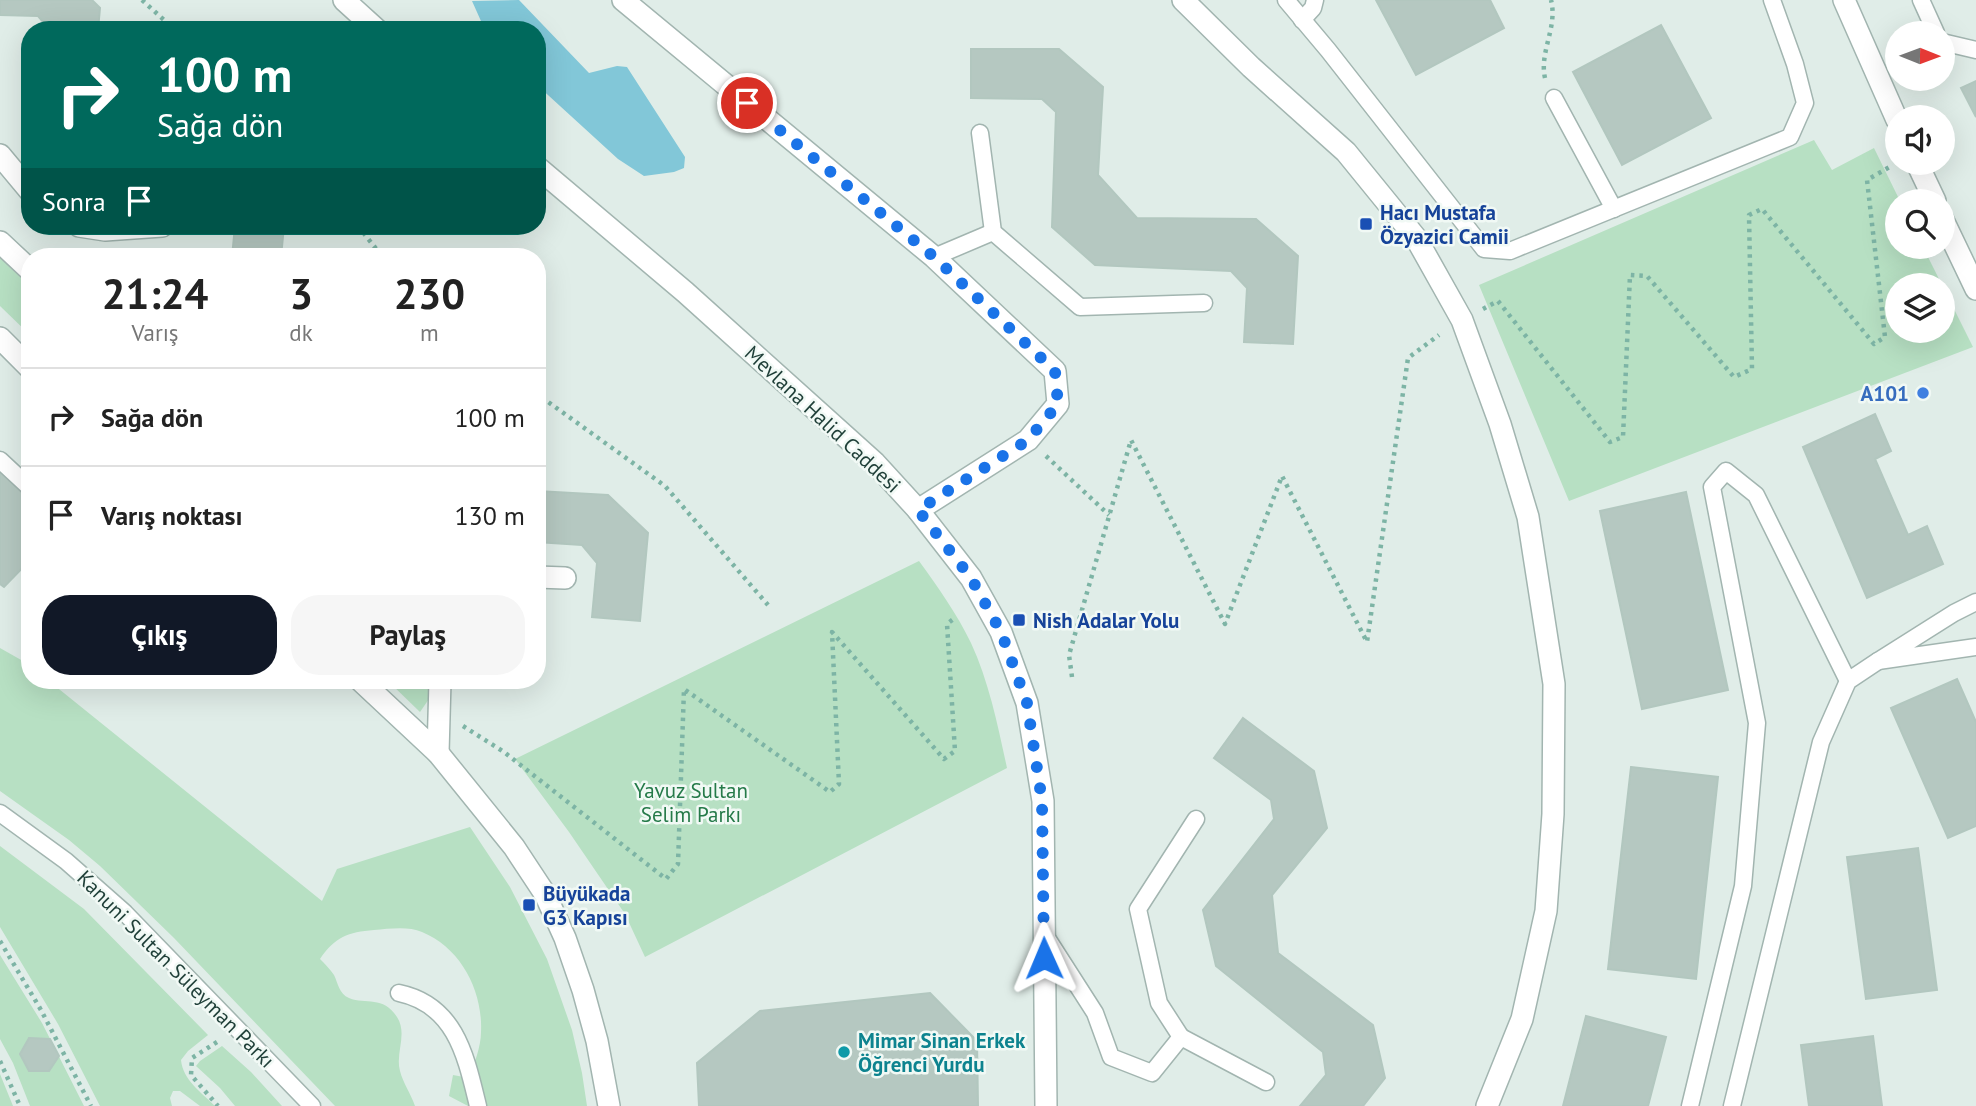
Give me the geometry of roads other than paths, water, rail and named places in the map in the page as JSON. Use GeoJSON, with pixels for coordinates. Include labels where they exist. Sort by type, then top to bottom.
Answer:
{"type":"FeatureCollection","features":[{"type":"Feature","properties":{"kind":"street"},"geometry":{"type":"LineString","coordinates":[[344,0],[367,21]]}},
{"type":"Feature","properties":{"kind":"street"},"geometry":{"type":"LineString","coordinates":[[623,0],[934,257],[1055,371],[1058,404],[1028,440],[918,510]]}},
{"type":"Feature","properties":{"kind":"street"},"geometry":{"type":"LineString","coordinates":[[1183,0],[1251,68],[1346,152],[1416,238],[1462,320],[1500,424],[1528,517],[1554,684],[1553,814],[1546,911],[1522,1019],[1487,1106]]}},
{"type":"Feature","properties":{"kind":"street"},"geometry":{"type":"LineString","coordinates":[[1844,0],[1890,105]]}},
{"type":"Feature","properties":{"kind":"street"},"geometry":{"type":"LineString","coordinates":[[0,155],[21,180]]}},
{"type":"Feature","properties":{"kind":"street","name":"Mevlana Halid Caddesi"},"geometry":{"type":"LineString","coordinates":[[546,175],[695,300],[874,463],[918,510],[971,578],[1001,632],[1027,703],[1042,801],[1046,1106]]}},
{"type":"Feature","properties":{"kind":"street"},"geometry":{"type":"LineString","coordinates":[[0,242],[21,262]]}},
{"type":"Feature","properties":{"kind":"street"},"geometry":{"type":"LineString","coordinates":[[1955,245],[1976,289]]}},
{"type":"Feature","properties":{"kind":"street"},"geometry":{"type":"LineString","coordinates":[[0,338],[21,359]]}},
{"type":"Feature","properties":{"kind":"street"},"geometry":{"type":"LineString","coordinates":[[546,577],[565,578]]}},
{"type":"Feature","properties":{"kind":"street"},"geometry":{"type":"LineString","coordinates":[[370,689],[438,753],[514,847],[550,905],[565,937],[583,990],[597,1041],[609,1106]]}},
{"type":"Feature","properties":{"kind":"street"},"geometry":{"type":"LineString","coordinates":[[438,753],[440,689]]}},
{"type":"Feature","properties":{"kind":"lane"},"geometry":{"type":"LineString","coordinates":[[1286,0],[1484,249],[1510,251],[1790,137],[1805,103],[1795,64],[1772,0]]}},
{"type":"Feature","properties":{"kind":"lane"},"geometry":{"type":"LineString","coordinates":[[1303,20],[1313,8],[1315,0]]}},
{"type":"Feature","properties":{"kind":"lane"},"geometry":{"type":"LineString","coordinates":[[1921,0],[1931,21]]}},
{"type":"Feature","properties":{"kind":"lane"},"geometry":{"type":"LineString","coordinates":[[1955,45],[1976,50]]}},
{"type":"Feature","properties":{"kind":"lane"},"geometry":{"type":"LineString","coordinates":[[1554,98],[1614,209]]}},
{"type":"Feature","properties":{"kind":"lane"},"geometry":{"type":"LineString","coordinates":[[980,133],[993,232],[1080,307],[1204,303]]}},
{"type":"Feature","properties":{"kind":"lane"},"geometry":{"type":"LineString","coordinates":[[934,257],[993,232]]}},
{"type":"Feature","properties":{"kind":"lane"},"geometry":{"type":"LineString","coordinates":[[0,460],[21,480]]}},
{"type":"Feature","properties":{"kind":"lane"},"geometry":{"type":"LineString","coordinates":[[1690,1106],[1743,886],[1757,723],[1712,487],[1726,471],[1756,495],[1848,681]]}},
{"type":"Feature","properties":{"kind":"lane"},"geometry":{"type":"LineString","coordinates":[[1732,1106],[1821,743],[1848,681],[1954,613],[1976,602]]}},
{"type":"Feature","properties":{"kind":"lane"},"geometry":{"type":"LineString","coordinates":[[1878,661],[1976,647]]}},
{"type":"Feature","properties":{"kind":"lane","name":"Kanuni Sultan Süleyman Parkı"},"geometry":{"type":"LineString","coordinates":[[0,813],[65,861],[125,913],[312,1106]]}},
{"type":"Feature","properties":{"kind":"lane"},"geometry":{"type":"LineString","coordinates":[[1196,820],[1138,909],[1159,1003],[1181,1037],[1266,1082]]}},
{"type":"Feature","properties":{"kind":"lane"},"geometry":{"type":"LineString","coordinates":[[1044,933],[1095,1013],[1111,1057],[1152,1073],[1181,1037]]}},
{"type":"Feature","properties":{"kind":"lane"},"geometry":{"type":"LineString","coordinates":[[399,993],[424,1001],[445,1018],[458,1043],[478,1106]]}},
{"type":"Feature","properties":{"kind":"water"},"geometry":{"type":"Polygon","coordinates":[[[519,0],[539,21],[481,21],[472,1],[519,0]]]}},
{"type":"Feature","properties":{"kind":"water"},"geometry":{"type":"Polygon","coordinates":[[[546,28],[589,73],[617,66],[627,67],[685,157],[684,168],[644,176],[618,159],[546,93],[546,28]]]}},
{"type":"Feature","properties":{"kind":"place","name":"Hacı Mustafa Özyazici Camii"},"geometry":{"type":"Point","coordinates":[1366,224]}},
{"type":"Feature","properties":{"kind":"place","name":"A101"},"geometry":{"type":"Point","coordinates":[1923,393]}},
{"type":"Feature","properties":{"kind":"place","name":"Nish Adalar Yolu"},"geometry":{"type":"Point","coordinates":[1019,620]}},
{"type":"Feature","properties":{"kind":"place","name":"Büyükada G3 Kapısı"},"geometry":{"type":"Point","coordinates":[529,905]}},
{"type":"Feature","properties":{"kind":"place","name":"Mimar Sinan Erkek Öğrenci Yurdu"},"geometry":{"type":"Point","coordinates":[844,1052]}},
{"type":"Feature","properties":{"kind":"park label","name":"Yavuz Sultan Selim Parkı"},"geometry":{"type":"Point","coordinates":[691,802]}}]}
